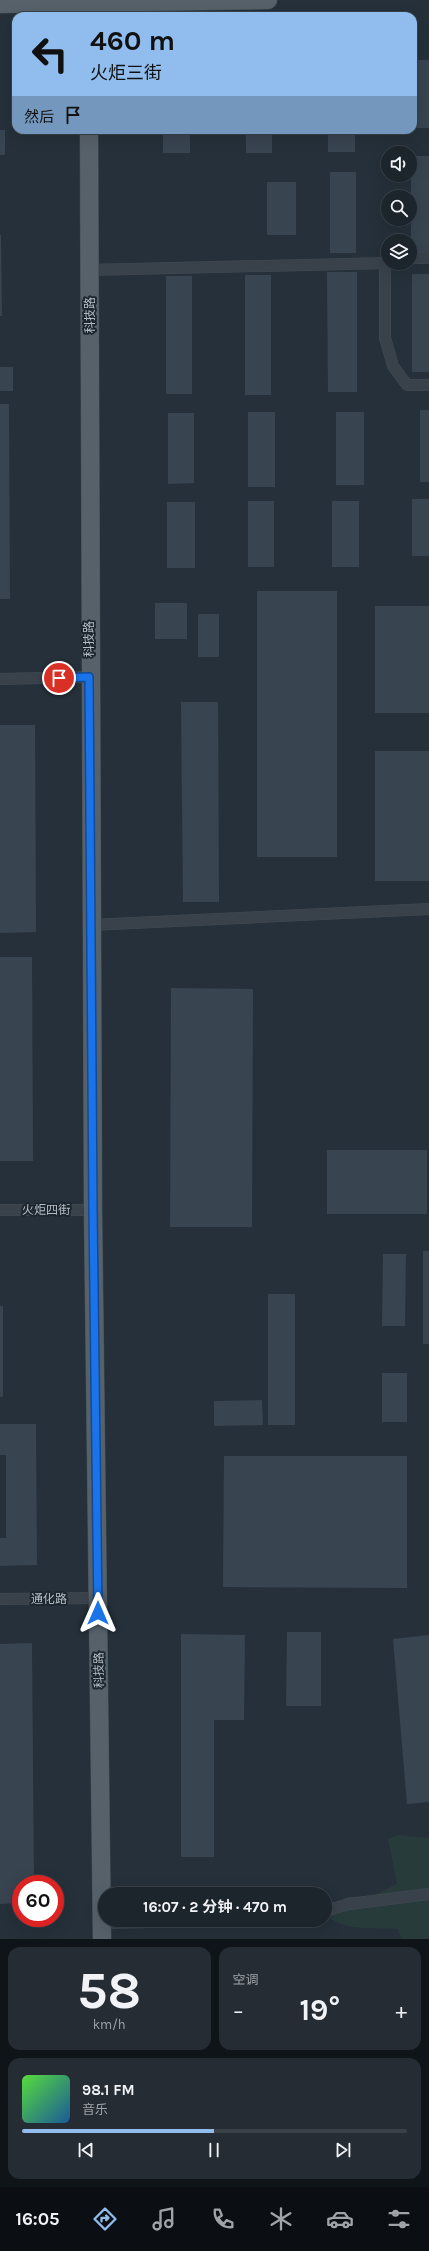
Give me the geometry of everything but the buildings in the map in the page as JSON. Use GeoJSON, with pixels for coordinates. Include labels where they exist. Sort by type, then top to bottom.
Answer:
{"type":"FeatureCollection","features":[{"type":"Feature","properties":{"kind":"main road"},"geometry":{"type":"LineString","coordinates":[[0,4],[87,6],[268,0]]}},
{"type":"Feature","properties":{"kind":"main road","name":"科技路"},"geometry":{"type":"LineString","coordinates":[[89,134],[89,677],[93,1210],[102,1931]]}},
{"type":"Feature","properties":{"kind":"street"},"geometry":{"type":"LineString","coordinates":[[417,258],[429,258]]}},
{"type":"Feature","properties":{"kind":"street"},"geometry":{"type":"LineString","coordinates":[[90,270],[316,263],[381,264]]}},
{"type":"Feature","properties":{"kind":"street"},"geometry":{"type":"LineString","coordinates":[[386,270],[385,338],[393,366],[407,385],[429,385]]}},
{"type":"Feature","properties":{"kind":"street"},"geometry":{"type":"LineString","coordinates":[[0,679],[89,677]]}},
{"type":"Feature","properties":{"kind":"street"},"geometry":{"type":"LineString","coordinates":[[91,925],[429,909]]}},
{"type":"Feature","properties":{"kind":"street","name":"火炬四街"},"geometry":{"type":"LineString","coordinates":[[0,1210],[93,1210]]}},
{"type":"Feature","properties":{"kind":"street","name":"通化路"},"geometry":{"type":"LineString","coordinates":[[0,1599],[98,1598]]}},
{"type":"Feature","properties":{"kind":"street"},"geometry":{"type":"LineString","coordinates":[[332,1909],[349,1904],[429,1894]]}},
{"type":"Feature","properties":{"kind":"street"},"geometry":{"type":"LineString","coordinates":[[102,1931],[156,1927]]}},
{"type":"Feature","properties":{"kind":"green space"},"geometry":{"type":"Polygon","coordinates":[[[398,1835],[429,1838],[429,1939],[401,1939],[398,1929],[353,1927],[344,1925],[332,1919],[332,1907],[346,1897],[373,1896],[397,1884],[388,1839],[398,1835]]]}},
{"type":"Feature","properties":{"kind":"route"},"geometry":{"type":"LineString","coordinates":[[59,678],[89,677],[98,1613]]}}]}
